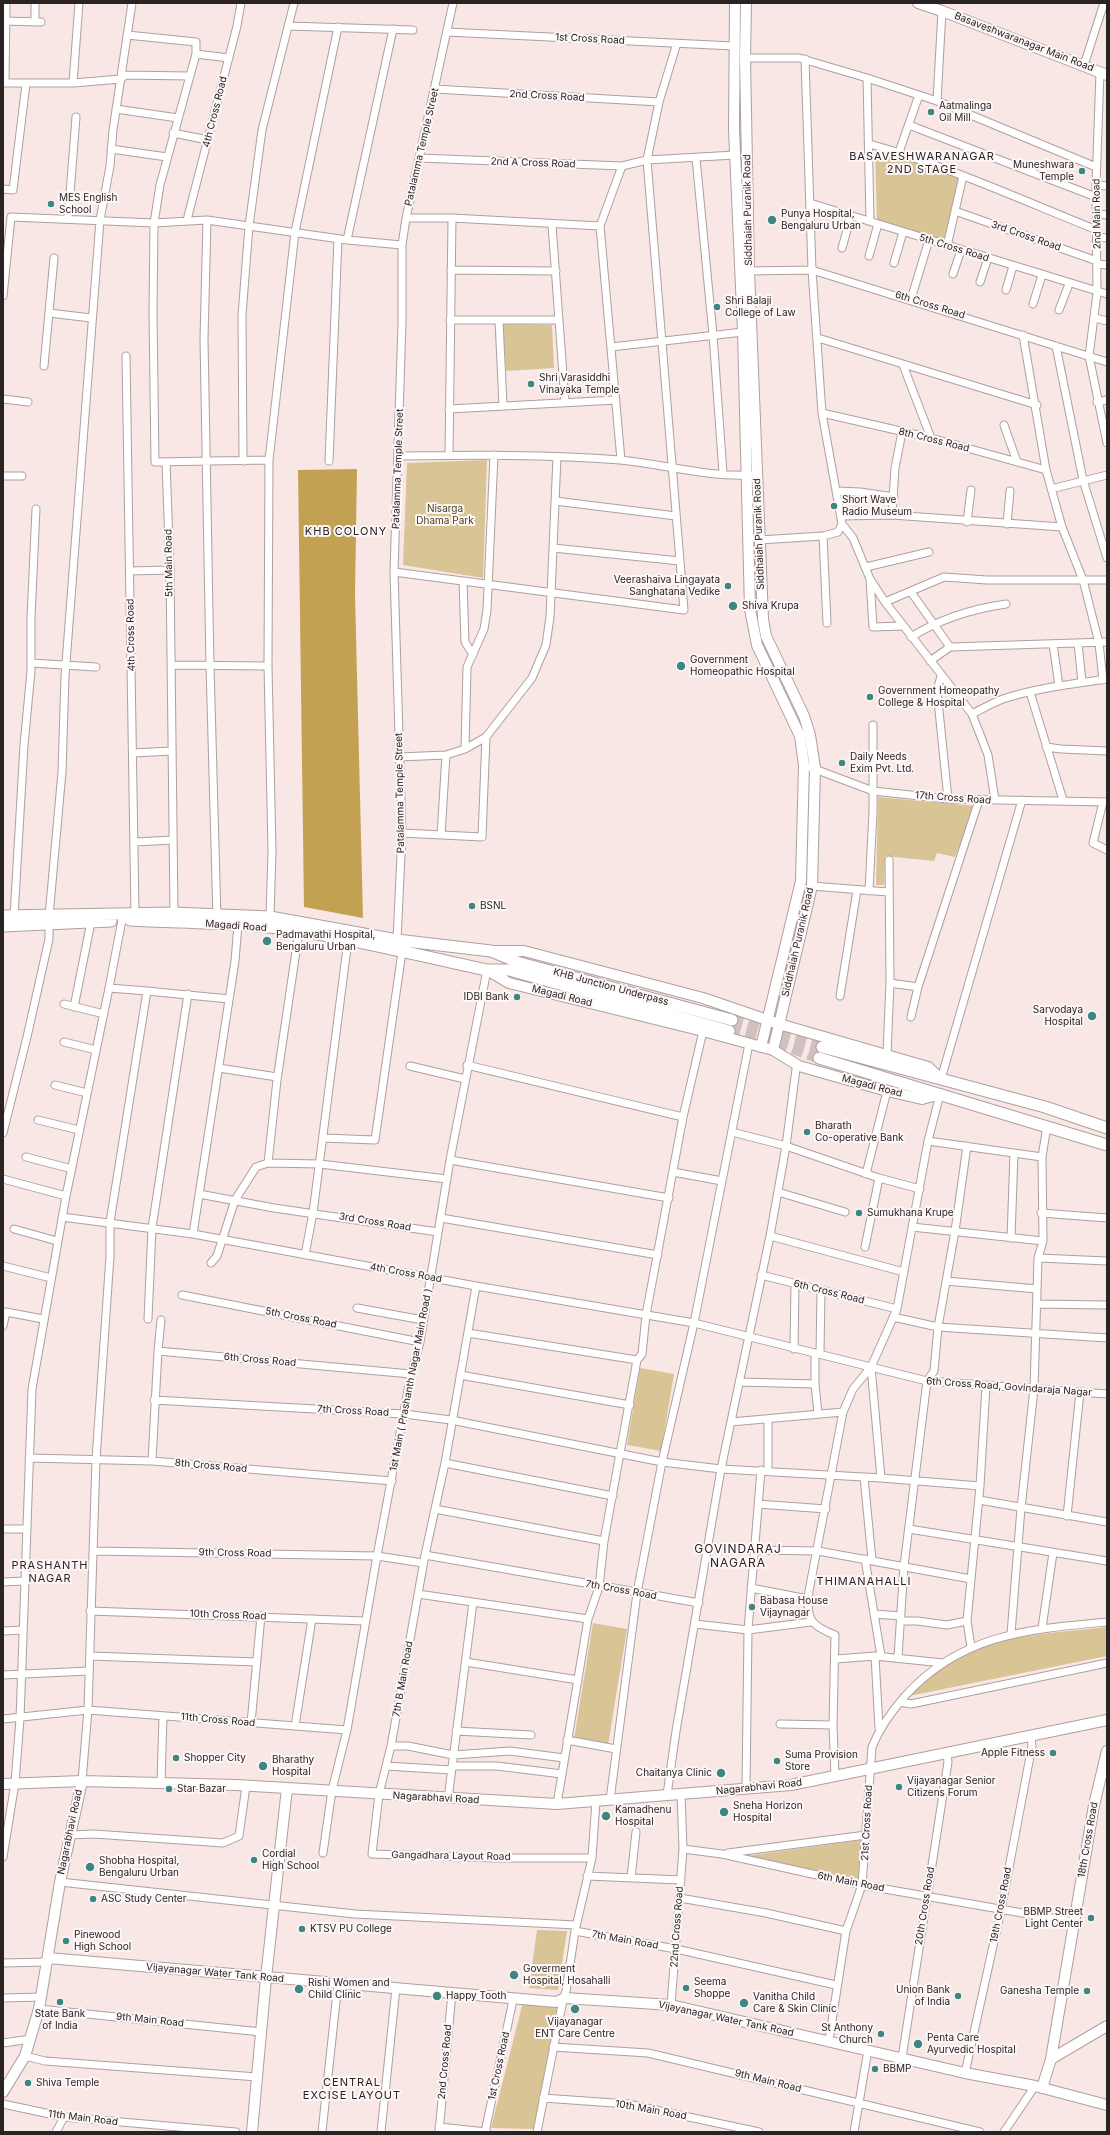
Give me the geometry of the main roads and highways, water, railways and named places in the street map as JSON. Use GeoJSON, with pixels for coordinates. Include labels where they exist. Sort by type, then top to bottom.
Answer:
{"type":"FeatureCollection","features":[{"type":"Feature","properties":{"kind":"main road","name":"Siddhaiah Puranik Road"},"geometry":{"type":"LineString","coordinates":[[735,3],[733,46],[735,155],[743,332],[746,476],[752,624],[758,645],[800,736],[804,765],[801,881],[762,1047]]}},
{"type":"Feature","properties":{"kind":"main road","name":"Siddhaiah Puranik Road"},"geometry":{"type":"LineString","coordinates":[[746,3],[745,58],[749,271],[763,618],[766,636],[804,716],[810,735],[815,768],[812,886],[773,1050]]}},
{"type":"Feature","properties":{"kind":"main road","name":"Basaveshwaranagar Main Road"},"geometry":{"type":"LineString","coordinates":[[918,3],[1103,73]]}},
{"type":"Feature","properties":{"kind":"main road","name":"Magadi Road"},"geometry":{"type":"LineString","coordinates":[[3,926],[135,913],[174,913],[217,919],[238,924],[299,931],[487,970],[509,983],[773,1050],[799,1066],[887,1091],[922,1099],[940,1094]]}},
{"type":"Feature","properties":{"kind":"main road","name":"Magadi Road"},"geometry":{"type":"LineString","coordinates":[[8,917],[49,921],[91,922],[270,917],[397,940],[491,951],[524,950],[703,998],[779,1024],[928,1067],[941,1079],[1045,1107],[1107,1128]]}},
{"type":"Feature","properties":{"kind":"main road","name":"KHB Junction Underpass"},"geometry":{"type":"LineString","coordinates":[[491,951],[520,964],[732,1020]]}},
{"type":"Feature","properties":{"kind":"main road","name":"KHB Junction Underpass"},"geometry":{"type":"LineString","coordinates":[[487,970],[509,970],[729,1031]]}},
{"type":"Feature","properties":{"kind":"main road"},"geometry":{"type":"LineString","coordinates":[[822,1047],[941,1079]]}},
{"type":"Feature","properties":{"kind":"main road"},"geometry":{"type":"LineString","coordinates":[[819,1058],[1107,1145]]}},
{"type":"Feature","properties":{"kind":"main road","name":"Nagarabhavi Road"},"geometry":{"type":"LineString","coordinates":[[3,2092],[25,2056],[39,2009],[69,1834],[82,1781],[332,1790],[448,1799],[557,1804],[791,1785],[1031,1737],[1107,1720]]}},
{"type":"Feature","properties":{"kind":"main road"},"geometry":{"type":"LineString","coordinates":[[1106,1755],[1107,1771]]}},
{"type":"Feature","properties":{"kind":"main road","name":"18th Cross Road"},"geometry":{"type":"LineString","coordinates":[[1038,2087],[1051,2059],[1094,1805],[1106,1755]]}},
{"type":"Feature","properties":{"kind":"main road"},"geometry":{"type":"LineString","coordinates":[[3,1784],[82,1781]]}},
{"type":"Feature","properties":{"kind":"main road"},"geometry":{"type":"LineString","coordinates":[[252,2132],[273,1906],[287,1788]]}},
{"type":"Feature","properties":{"kind":"main road","name":"Vijayanagar Water Tank Road"},"geometry":{"type":"LineString","coordinates":[[48,1960],[452,1992],[513,2000],[556,2002],[565,1998],[671,2005],[829,2040],[965,2073],[1038,2087],[1107,2105]]}},
{"type":"Feature","properties":{"kind":"main road"},"geometry":{"type":"LineString","coordinates":[[1051,2059],[1107,2026]]}},
{"type":"Feature","properties":{"kind":"tunnel"},"geometry":{"type":"LineString","coordinates":[[732,1020],[822,1047]]}},
{"type":"Feature","properties":{"kind":"tunnel"},"geometry":{"type":"LineString","coordinates":[[729,1031],[774,1042],[819,1058]]}},
{"type":"Feature","properties":{"kind":"place","name":"Aatmalinga Oil Mill"},"geometry":{"type":"Point","coordinates":[931,112]}},
{"type":"Feature","properties":{"kind":"place","name":"Muneshwara Temple"},"geometry":{"type":"Point","coordinates":[1082,171]}},
{"type":"Feature","properties":{"kind":"place","name":"MES English School"},"geometry":{"type":"Point","coordinates":[51,204]}},
{"type":"Feature","properties":{"kind":"place","name":"Punya Hospital, Bengaluru Urban"},"geometry":{"type":"Point","coordinates":[772,220]}},
{"type":"Feature","properties":{"kind":"place","name":"Shri Balaji College of Law"},"geometry":{"type":"Point","coordinates":[717,307]}},
{"type":"Feature","properties":{"kind":"place","name":"Shri Varasiddhi Vinayaka Temple"},"geometry":{"type":"Point","coordinates":[531,384]}},
{"type":"Feature","properties":{"kind":"place","name":"Short Wave Radio Museum"},"geometry":{"type":"Point","coordinates":[834,506]}},
{"type":"Feature","properties":{"kind":"place","name":"Veerashaiva Lingayata Sanghatana Vedike"},"geometry":{"type":"Point","coordinates":[728,586]}},
{"type":"Feature","properties":{"kind":"place","name":"Shiva Krupa"},"geometry":{"type":"Point","coordinates":[733,606]}},
{"type":"Feature","properties":{"kind":"place","name":"Government Homeopathic Hospital"},"geometry":{"type":"Point","coordinates":[681,666]}},
{"type":"Feature","properties":{"kind":"place","name":"Government Homeopathy College & Hospital"},"geometry":{"type":"Point","coordinates":[870,697]}},
{"type":"Feature","properties":{"kind":"place","name":"Daily Needs Exim Pvt. Ltd."},"geometry":{"type":"Point","coordinates":[842,763]}},
{"type":"Feature","properties":{"kind":"place","name":"BSNL"},"geometry":{"type":"Point","coordinates":[472,906]}},
{"type":"Feature","properties":{"kind":"place","name":"Padmavathi Hospital, Bengaluru Urban"},"geometry":{"type":"Point","coordinates":[267,941]}},
{"type":"Feature","properties":{"kind":"place","name":"IDBI Bank"},"geometry":{"type":"Point","coordinates":[517,997]}},
{"type":"Feature","properties":{"kind":"place","name":"Sarvodaya Hospital"},"geometry":{"type":"Point","coordinates":[1092,1016]}},
{"type":"Feature","properties":{"kind":"place","name":"Bharath Co-operative Bank"},"geometry":{"type":"Point","coordinates":[807,1132]}},
{"type":"Feature","properties":{"kind":"place","name":"Sumukhana Krupe"},"geometry":{"type":"Point","coordinates":[859,1213]}},
{"type":"Feature","properties":{"kind":"place","name":"Babasa House Vijaynagar"},"geometry":{"type":"Point","coordinates":[752,1607]}},
{"type":"Feature","properties":{"kind":"place","name":"Apple Fitness"},"geometry":{"type":"Point","coordinates":[1053,1753]}},
{"type":"Feature","properties":{"kind":"place","name":"Shopper City"},"geometry":{"type":"Point","coordinates":[176,1758]}},
{"type":"Feature","properties":{"kind":"place","name":"Suma Provision Store"},"geometry":{"type":"Point","coordinates":[777,1761]}},
{"type":"Feature","properties":{"kind":"place","name":"Bharathy Hospital"},"geometry":{"type":"Point","coordinates":[263,1766]}},
{"type":"Feature","properties":{"kind":"place","name":"Chaitanya Clinic"},"geometry":{"type":"Point","coordinates":[721,1773]}},
{"type":"Feature","properties":{"kind":"place","name":"Vijayanagar Senior Citizens Forum"},"geometry":{"type":"Point","coordinates":[899,1787]}},
{"type":"Feature","properties":{"kind":"place","name":"Star Bazar"},"geometry":{"type":"Point","coordinates":[169,1789]}},
{"type":"Feature","properties":{"kind":"place","name":"Sneha Horizon Hospital"},"geometry":{"type":"Point","coordinates":[724,1812]}},
{"type":"Feature","properties":{"kind":"place","name":"Kamadhenu Hospital"},"geometry":{"type":"Point","coordinates":[606,1816]}},
{"type":"Feature","properties":{"kind":"place","name":"Cordial High School"},"geometry":{"type":"Point","coordinates":[254,1860]}},
{"type":"Feature","properties":{"kind":"place","name":"Shobha Hospital, Bengaluru Urban"},"geometry":{"type":"Point","coordinates":[90,1867]}},
{"type":"Feature","properties":{"kind":"place","name":"ASC Study Center"},"geometry":{"type":"Point","coordinates":[93,1899]}},
{"type":"Feature","properties":{"kind":"place","name":"BBMP Street Light Center"},"geometry":{"type":"Point","coordinates":[1091,1918]}},
{"type":"Feature","properties":{"kind":"place","name":"KTSV PU College"},"geometry":{"type":"Point","coordinates":[302,1929]}},
{"type":"Feature","properties":{"kind":"place","name":"Pinewood High School"},"geometry":{"type":"Point","coordinates":[66,1941]}},
{"type":"Feature","properties":{"kind":"place","name":"Goverment Hospital, Hosahalli"},"geometry":{"type":"Point","coordinates":[514,1975]}},
{"type":"Feature","properties":{"kind":"place","name":"Seema Shoppe"},"geometry":{"type":"Point","coordinates":[686,1988]}},
{"type":"Feature","properties":{"kind":"place","name":"Rishi Women and Child Clinic"},"geometry":{"type":"Point","coordinates":[299,1989]}},
{"type":"Feature","properties":{"kind":"place","name":"Ganesha Temple"},"geometry":{"type":"Point","coordinates":[1087,1991]}},
{"type":"Feature","properties":{"kind":"place","name":"Happy Tooth"},"geometry":{"type":"Point","coordinates":[437,1996]}},
{"type":"Feature","properties":{"kind":"place","name":"Union Bank of India"},"geometry":{"type":"Point","coordinates":[958,1996]}},
{"type":"Feature","properties":{"kind":"place","name":"State Bank of India"},"geometry":{"type":"Point","coordinates":[60,2002]}},
{"type":"Feature","properties":{"kind":"place","name":"Vanitha Child Care & Skin Clinic"},"geometry":{"type":"Point","coordinates":[744,2003]}},
{"type":"Feature","properties":{"kind":"place","name":"Vijayanagar ENT Care Centre"},"geometry":{"type":"Point","coordinates":[575,2009]}},
{"type":"Feature","properties":{"kind":"place","name":"St Anthony Church"},"geometry":{"type":"Point","coordinates":[881,2034]}},
{"type":"Feature","properties":{"kind":"place","name":"Penta Care Ayurvedic Hospital"},"geometry":{"type":"Point","coordinates":[918,2044]}},
{"type":"Feature","properties":{"kind":"place","name":"BBMP"},"geometry":{"type":"Point","coordinates":[875,2069]}},
{"type":"Feature","properties":{"kind":"place","name":"Shiva Temple"},"geometry":{"type":"Point","coordinates":[28,2083]}},
{"type":"Feature","properties":{"kind":"district","name":"BASAVESHWARANAGAR 2ND STAGE"},"geometry":{"type":"Point","coordinates":[922,163]}},
{"type":"Feature","properties":{"kind":"district","name":"KHB COLONY"},"geometry":{"type":"Point","coordinates":[346,532]}},
{"type":"Feature","properties":{"kind":"district","name":"GOVINDARAJ NAGARA"},"geometry":{"type":"Point","coordinates":[738,1556]}},
{"type":"Feature","properties":{"kind":"district","name":"PRASHANTH NAGAR"},"geometry":{"type":"Point","coordinates":[50,1572]}},
{"type":"Feature","properties":{"kind":"district","name":"THIMANAHALLI"},"geometry":{"type":"Point","coordinates":[864,1582]}},
{"type":"Feature","properties":{"kind":"district","name":"CENTRAL EXCISE LAYOUT"},"geometry":{"type":"Point","coordinates":[352,2089]}},
{"type":"Feature","properties":{"kind":"park label","name":"Nisarga Dhama Park"},"geometry":{"type":"Point","coordinates":[445,514]}}]}
